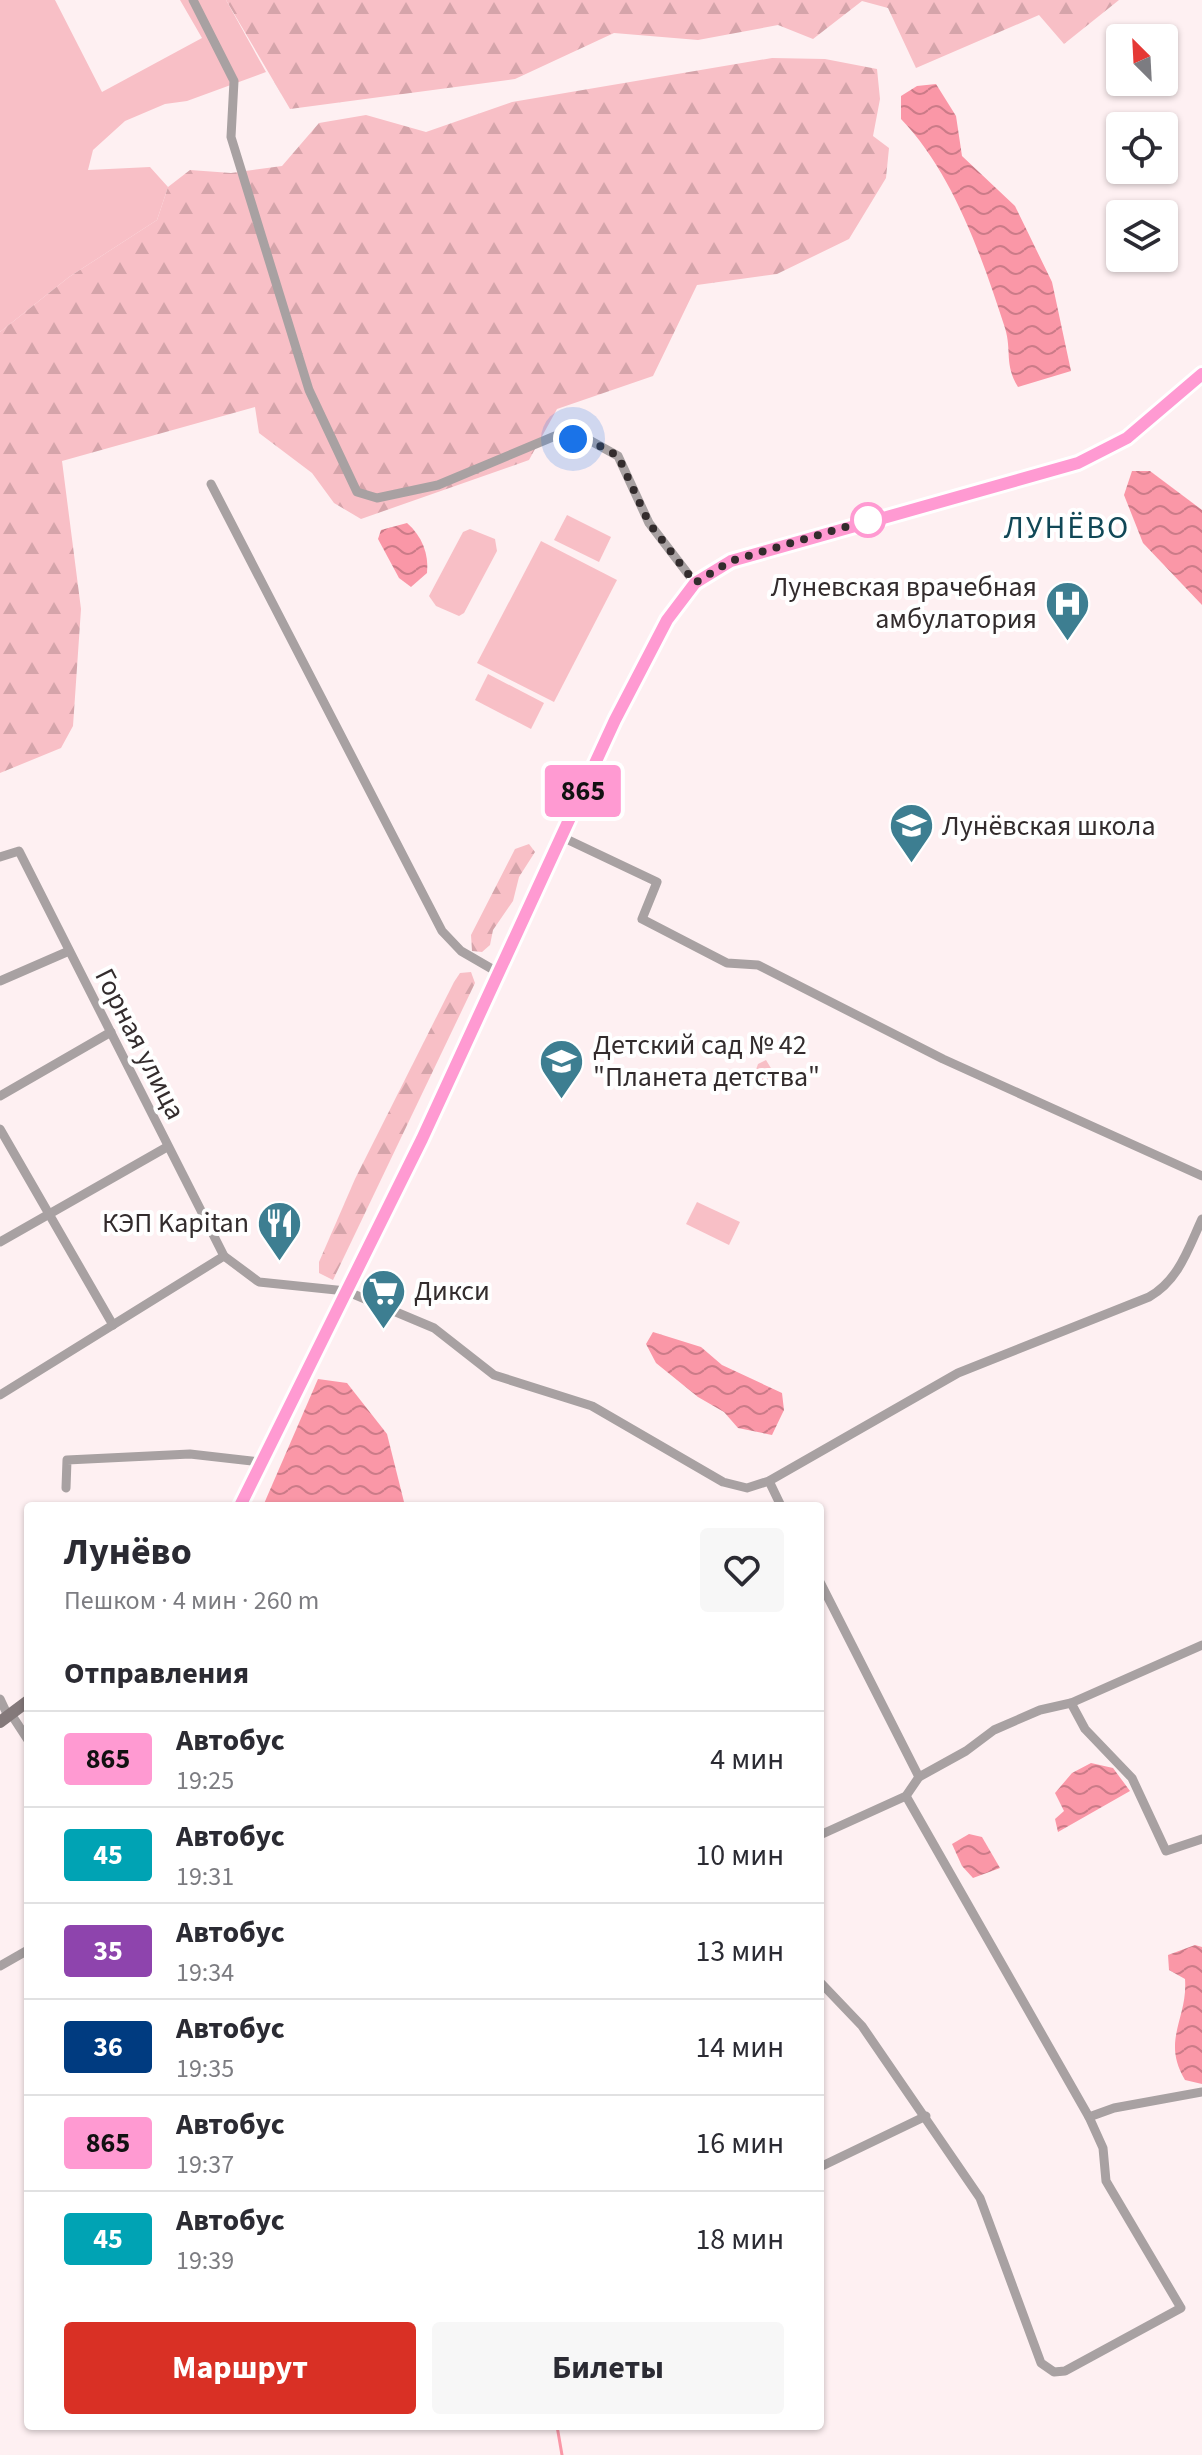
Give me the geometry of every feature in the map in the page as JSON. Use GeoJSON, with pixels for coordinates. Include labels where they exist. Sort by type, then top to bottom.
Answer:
{"type":"FeatureCollection","features":[{"type":"Feature","properties":{"kind":"street"},"geometry":{"type":"LineString","coordinates":[[193,0],[234,81],[231,137],[309,390],[357,492],[377,498],[438,485],[555,436],[591,441],[618,456],[649,523],[695,583]]}},
{"type":"Feature","properties":{"kind":"street"},"geometry":{"type":"LineString","coordinates":[[242,1502],[499,973],[615,720],[667,620],[695,583],[731,561],[1086,459],[1127,438],[1202,374]]}},
{"type":"Feature","properties":{"kind":"street"},"geometry":{"type":"LineString","coordinates":[[211,484],[442,931],[461,951],[499,973]]}},
{"type":"Feature","properties":{"kind":"street"},"geometry":{"type":"LineString","coordinates":[[562,837],[657,882],[642,919],[727,963],[758,965],[943,1059],[1202,1176]]}},
{"type":"Feature","properties":{"kind":"street","name":"Горная улица"},"geometry":{"type":"LineString","coordinates":[[0,857],[19,851],[224,1256]]}},
{"type":"Feature","properties":{"kind":"street"},"geometry":{"type":"LineString","coordinates":[[0,981],[69,951]]}},
{"type":"Feature","properties":{"kind":"street"},"geometry":{"type":"LineString","coordinates":[[0,1096],[111,1032]]}},
{"type":"Feature","properties":{"kind":"street"},"geometry":{"type":"LineString","coordinates":[[0,1129],[113,1325]]}},
{"type":"Feature","properties":{"kind":"street"},"geometry":{"type":"LineString","coordinates":[[0,1242],[167,1147]]}},
{"type":"Feature","properties":{"kind":"street"},"geometry":{"type":"LineString","coordinates":[[0,1395],[224,1256],[259,1282],[346,1291],[434,1328],[494,1375],[592,1406],[723,1482],[747,1488],[769,1481],[958,1373],[1165,1288],[1180,1268],[1202,1219]]}},
{"type":"Feature","properties":{"kind":"street"},"geometry":{"type":"LineString","coordinates":[[66,1488],[67,1460],[190,1454],[261,1462]]}},
{"type":"Feature","properties":{"kind":"street"},"geometry":{"type":"LineString","coordinates":[[769,1481],[779,1502]]}},
{"type":"Feature","properties":{"kind":"street"},"geometry":{"type":"LineString","coordinates":[[824,1590],[919,1777]]}},
{"type":"Feature","properties":{"kind":"street"},"geometry":{"type":"LineString","coordinates":[[824,1833],[906,1796],[919,1777],[966,1751],[994,1730],[1040,1710],[1071,1703],[1202,1645]]}},
{"type":"Feature","properties":{"kind":"street"},"geometry":{"type":"LineString","coordinates":[[0,1699],[6,1717],[24,1736]]}},
{"type":"Feature","properties":{"kind":"street"},"geometry":{"type":"LineString","coordinates":[[1071,1703],[1085,1729],[1132,1778],[1166,1851],[1202,1839]]}},
{"type":"Feature","properties":{"kind":"street"},"geometry":{"type":"LineString","coordinates":[[6,1717],[24,1704]]}},
{"type":"Feature","properties":{"kind":"street"},"geometry":{"type":"LineString","coordinates":[[824,1986],[862,2026],[980,2198],[1041,2363],[1054,2372],[1065,2371],[1181,2308],[1106,2181],[1103,2148],[1089,2117],[906,1796]]}},
{"type":"Feature","properties":{"kind":"street"},"geometry":{"type":"LineString","coordinates":[[0,1966],[24,1952]]}},
{"type":"Feature","properties":{"kind":"street"},"geometry":{"type":"LineString","coordinates":[[1089,2117],[1114,2108],[1202,2092]]}},
{"type":"Feature","properties":{"kind":"street"},"geometry":{"type":"LineString","coordinates":[[824,2165],[926,2116]]}},
{"type":"Feature","properties":{"kind":"green space"},"geometry":{"type":"Polygon","coordinates":[[[0,0],[55,0],[102,92],[202,38],[180,0],[226,0],[266,72],[187,101],[165,104],[125,121],[93,150],[88,170],[150,167],[168,187],[157,220],[69,277],[0,332],[0,0]]]}},
{"type":"Feature","properties":{"kind":"green space"},"geometry":{"type":"Polygon","coordinates":[[[226,0],[1119,0],[1064,44],[1039,15],[916,68],[888,8],[862,1],[813,39],[778,25],[698,40],[614,33],[515,79],[290,109],[226,0]]]}},
{"type":"Feature","properties":{"kind":"green space"},"geometry":{"type":"Polygon","coordinates":[[[772,58],[825,59],[877,69],[880,99],[873,136],[889,148],[886,178],[849,239],[777,274],[697,285],[653,376],[557,409],[529,460],[361,519],[334,503],[312,473],[259,433],[255,407],[62,461],[81,609],[73,726],[61,748],[0,773],[0,332],[69,277],[157,220],[168,187],[190,170],[231,173],[282,166],[319,123],[366,115],[426,132],[512,102],[772,58]]]}},
{"type":"Feature","properties":{"kind":"green space"},"geometry":{"type":"Polygon","coordinates":[[[567,515],[611,537],[599,562],[554,540],[567,515]]]}},
{"type":"Feature","properties":{"kind":"green space"},"geometry":{"type":"Polygon","coordinates":[[[470,529],[495,539],[497,551],[464,613],[459,616],[436,606],[429,596],[463,532],[470,529]]]}},
{"type":"Feature","properties":{"kind":"green space"},"geometry":{"type":"Polygon","coordinates":[[[541,541],[617,580],[554,702],[477,663],[541,541]]]}},
{"type":"Feature","properties":{"kind":"green space"},"geometry":{"type":"Polygon","coordinates":[[[488,674],[544,703],[531,729],[475,700],[488,674]]]}},
{"type":"Feature","properties":{"kind":"green space"},"geometry":{"type":"Polygon","coordinates":[[[529,844],[535,852],[519,877],[513,901],[493,930],[490,945],[482,952],[472,951],[471,935],[515,849],[529,844]]]}},
{"type":"Feature","properties":{"kind":"green space"},"geometry":{"type":"Polygon","coordinates":[[[471,972],[475,983],[333,1280],[319,1273],[319,1262],[355,1179],[454,982],[460,973],[471,972]]]}},
{"type":"Feature","properties":{"kind":"green space"},"geometry":{"type":"Polygon","coordinates":[[[766,1060],[780,1083],[775,1088],[752,1081],[758,1064],[766,1060]]]}},
{"type":"Feature","properties":{"kind":"green space"},"geometry":{"type":"Polygon","coordinates":[[[697,1202],[740,1222],[729,1245],[686,1224],[697,1202]]]}},
{"type":"Feature","properties":{"kind":"water"},"geometry":{"type":"Polygon","coordinates":[[[936,84],[956,116],[962,156],[1015,206],[1052,282],[1071,371],[1018,387],[1014,379],[1005,328],[964,217],[936,164],[901,119],[901,96],[917,86],[936,84]]]}},
{"type":"Feature","properties":{"kind":"water"},"geometry":{"type":"Polygon","coordinates":[[[1132,471],[1150,471],[1202,510],[1202,605],[1143,543],[1124,495],[1132,471]]]}},
{"type":"Feature","properties":{"kind":"water"},"geometry":{"type":"Polygon","coordinates":[[[407,523],[426,552],[427,566],[427,573],[411,587],[399,578],[378,539],[381,530],[407,523]]]}},
{"type":"Feature","properties":{"kind":"water"},"geometry":{"type":"Polygon","coordinates":[[[653,1332],[701,1347],[722,1365],[782,1393],[784,1410],[772,1435],[738,1428],[724,1412],[698,1397],[656,1363],[646,1344],[653,1332]]]}},
{"type":"Feature","properties":{"kind":"water"},"geometry":{"type":"Polygon","coordinates":[[[318,1379],[347,1383],[387,1434],[404,1502],[265,1502],[318,1379]]]}},
{"type":"Feature","properties":{"kind":"water"},"geometry":{"type":"Polygon","coordinates":[[[1091,1763],[1113,1768],[1130,1791],[1058,1832],[1055,1819],[1064,1811],[1055,1793],[1072,1773],[1091,1763]]]}},
{"type":"Feature","properties":{"kind":"water"},"geometry":{"type":"Polygon","coordinates":[[[969,1834],[982,1837],[1000,1868],[973,1878],[962,1866],[952,1844],[969,1834]]]}},
{"type":"Feature","properties":{"kind":"water"},"geometry":{"type":"Polygon","coordinates":[[[1195,1945],[1202,1947],[1202,2084],[1185,2080],[1178,2066],[1175,2041],[1185,1979],[1169,1970],[1168,1955],[1195,1945]]]}},
{"type":"Feature","properties":{"kind":"waterway"},"geometry":{"type":"LineString","coordinates":[[558,2430],[562,2455]]}},
{"type":"Feature","properties":{"kind":"bus line","name":"865"},"geometry":{"type":"LineString","coordinates":[[242,1502],[422,1139],[615,720],[667,620],[695,583],[711,570],[731,561],[1078,463],[1127,438],[1202,374]]}},
{"type":"Feature","properties":{"kind":"place","name":"Луневская врачебная амбулатория"},"geometry":{"type":"Point","coordinates":[1068,642]}},
{"type":"Feature","properties":{"kind":"place","name":"Лунёвская школа"},"geometry":{"type":"Point","coordinates":[911,865]}},
{"type":"Feature","properties":{"kind":"place","name":"Детский сад № 42 \"Планета детства\""},"geometry":{"type":"Point","coordinates":[562,1100]}},
{"type":"Feature","properties":{"kind":"place","name":"КЭП Kapitan"},"geometry":{"type":"Point","coordinates":[280,1262]}},
{"type":"Feature","properties":{"kind":"place","name":"Дикси"},"geometry":{"type":"Point","coordinates":[383,1330]}},
{"type":"Feature","properties":{"kind":"district","name":"ЛУНЁВО"},"geometry":{"type":"Point","coordinates":[1067,528]}},
{"type":"Feature","properties":{"kind":"route"},"geometry":{"type":"LineString","coordinates":[[573,439],[591,441],[618,456],[649,523],[695,583],[711,570],[731,561],[872,519],[868,520]]}}]}
